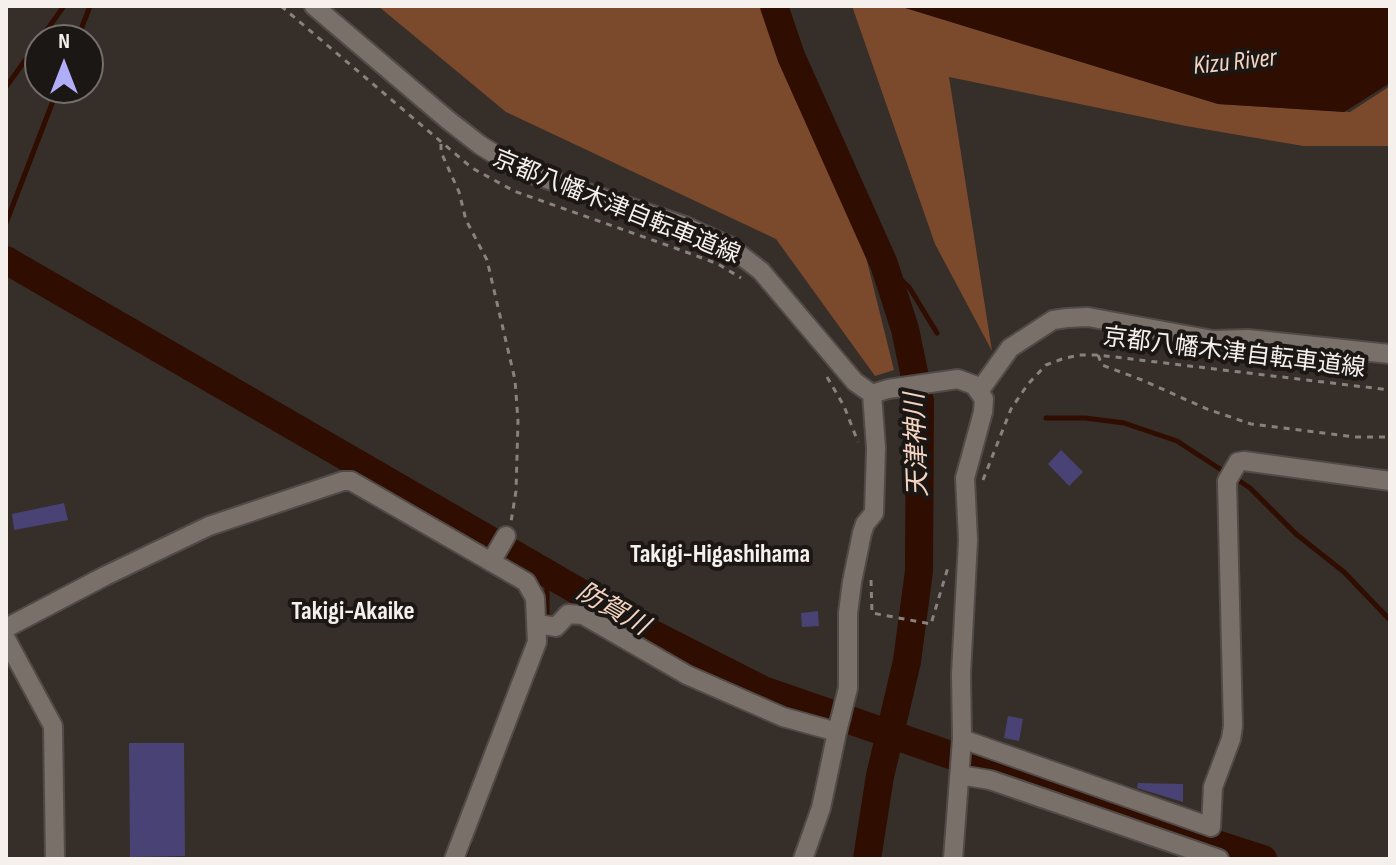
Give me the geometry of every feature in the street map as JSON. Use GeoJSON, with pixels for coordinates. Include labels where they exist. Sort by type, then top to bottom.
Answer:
{"type":"FeatureCollection","features":[{"type":"Feature","properties":{"kind":"street"},"geometry":{"type":"LineString","coordinates":[[314,6],[448,120],[506,161],[535,175],[685,226],[729,246],[761,271],[855,382],[872,394],[926,383],[966,380],[980,390],[984,399],[983,412],[965,478],[968,540],[961,674],[962,739],[953,859]]}},
{"type":"Feature","properties":{"kind":"street"},"geometry":{"type":"LineString","coordinates":[[980,390],[1010,348],[1053,320],[1067,318],[1088,317],[1213,340],[1248,339],[1390,354]]}},
{"type":"Feature","properties":{"kind":"street"},"geometry":{"type":"LineString","coordinates":[[803,859],[821,808],[848,688],[848,613],[852,582],[862,533],[874,513],[876,448],[872,394]]}},
{"type":"Feature","properties":{"kind":"street"},"geometry":{"type":"LineString","coordinates":[[962,739],[1211,827],[1213,787],[1233,726],[1227,481],[1238,462],[1244,461],[1390,481]]}},
{"type":"Feature","properties":{"kind":"street"},"geometry":{"type":"LineString","coordinates":[[6,628],[209,526],[343,481],[351,481],[493,559],[526,582],[535,598],[537,642],[454,859]]}},
{"type":"Feature","properties":{"kind":"street"},"geometry":{"type":"LineString","coordinates":[[493,559],[506,536]]}},
{"type":"Feature","properties":{"kind":"street"},"geometry":{"type":"LineString","coordinates":[[538,624],[556,627],[568,614],[583,615],[687,675],[783,717],[837,732]]}},
{"type":"Feature","properties":{"kind":"street"},"geometry":{"type":"LineString","coordinates":[[6,639],[53,726],[55,859]]}},
{"type":"Feature","properties":{"kind":"street"},"geometry":{"type":"LineString","coordinates":[[960,775],[990,780],[1211,858]]}},
{"type":"Feature","properties":{"kind":"path","name":"京都八幡木津自転車道線"},"geometry":{"type":"LineString","coordinates":[[281,6],[472,168],[514,191],[718,264],[744,280]]}},
{"type":"Feature","properties":{"kind":"path"},"geometry":{"type":"LineString","coordinates":[[441,144],[441,152],[459,192],[466,220],[487,260],[515,380],[518,421],[516,491],[510,531],[506,536]]}},
{"type":"Feature","properties":{"kind":"path","name":"京都八幡木津自転車道線"},"geometry":{"type":"LineString","coordinates":[[966,511],[983,480],[1001,429],[1028,384],[1046,365],[1062,359],[1098,355],[1390,390]]}},
{"type":"Feature","properties":{"kind":"path"},"geometry":{"type":"LineString","coordinates":[[1098,355],[1102,365],[1251,424],[1356,437],[1390,437]]}},
{"type":"Feature","properties":{"kind":"path"},"geometry":{"type":"LineString","coordinates":[[821,368],[844,406],[859,452]]}},
{"type":"Feature","properties":{"kind":"path"},"geometry":{"type":"LineString","coordinates":[[871,576],[870,610],[876,614],[931,623],[949,563]]}},
{"type":"Feature","properties":{"kind":"shaded area"},"geometry":{"type":"Polygon","coordinates":[[[378,6],[776,6],[791,56],[865,253],[894,370],[875,376],[776,239],[506,112],[378,6]]]}},
{"type":"Feature","properties":{"kind":"shaded area"},"geometry":{"type":"Polygon","coordinates":[[[852,6],[899,6],[1218,104],[1350,112],[1390,86],[1390,146],[1303,146],[1186,126],[949,77],[992,351],[935,244],[852,6]]]}},
{"type":"Feature","properties":{"kind":"water","name":"Kizu River"},"geometry":{"type":"Polygon","coordinates":[[[899,6],[1390,6],[1390,83],[1344,112],[1218,104],[899,6]]]}},
{"type":"Feature","properties":{"kind":"building"},"geometry":{"type":"Polygon","coordinates":[[[1061,450],[1083,472],[1069,486],[1048,464],[1061,450]]]}},
{"type":"Feature","properties":{"kind":"building"},"geometry":{"type":"Polygon","coordinates":[[[64,503],[68,520],[14,530],[12,514],[64,503]]]}},
{"type":"Feature","properties":{"kind":"building"},"geometry":{"type":"Polygon","coordinates":[[[818,611],[819,626],[802,627],[801,613],[818,611]]]}},
{"type":"Feature","properties":{"kind":"building"},"geometry":{"type":"Polygon","coordinates":[[[1008,716],[1023,719],[1019,741],[1004,738],[1008,716]]]}},
{"type":"Feature","properties":{"kind":"building"},"geometry":{"type":"Polygon","coordinates":[[[129,743],[184,743],[185,856],[130,857],[129,743]]]}},
{"type":"Feature","properties":{"kind":"building"},"geometry":{"type":"Polygon","coordinates":[[[1138,783],[1183,784],[1183,802],[1137,788],[1138,783]]]}},
{"type":"Feature","properties":{"kind":"waterway"},"geometry":{"type":"LineString","coordinates":[[6,87],[64,6]]}},
{"type":"Feature","properties":{"kind":"waterway"},"geometry":{"type":"LineString","coordinates":[[83,24],[90,6]]}},
{"type":"Feature","properties":{"kind":"waterway","name":"天津神川"},"geometry":{"type":"LineString","coordinates":[[774,6],[791,56],[884,264],[905,329],[920,401],[919,571],[907,661],[880,776],[867,859]]}},
{"type":"Feature","properties":{"kind":"waterway"},"geometry":{"type":"LineString","coordinates":[[6,223],[52,104]]}},
{"type":"Feature","properties":{"kind":"waterway","name":"防賀川"},"geometry":{"type":"LineString","coordinates":[[6,260],[647,631],[763,690],[1083,801],[1263,859]]}},
{"type":"Feature","properties":{"kind":"waterway"},"geometry":{"type":"LineString","coordinates":[[884,264],[909,287],[937,333]]}},
{"type":"Feature","properties":{"kind":"waterway"},"geometry":{"type":"LineString","coordinates":[[1046,418],[1085,418],[1124,423],[1177,441],[1226,473]]}},
{"type":"Feature","properties":{"kind":"waterway"},"geometry":{"type":"LineString","coordinates":[[1235,478],[1250,488],[1296,534],[1344,572],[1390,620]]}},
{"type":"Feature","properties":{"kind":"waterway"},"geometry":{"type":"LineString","coordinates":[[547,573],[547,621]]}},
{"type":"Feature","properties":{"kind":"waterway"},"geometry":{"type":"LineString","coordinates":[[464,859],[469,845]]}},
{"type":"Feature","properties":{"kind":"district","name":"Takigi-Higashihama"},"geometry":{"type":"Point","coordinates":[720,555]}},
{"type":"Feature","properties":{"kind":"district","name":"Takigi-Akaike"},"geometry":{"type":"Point","coordinates":[353,612]}}]}
